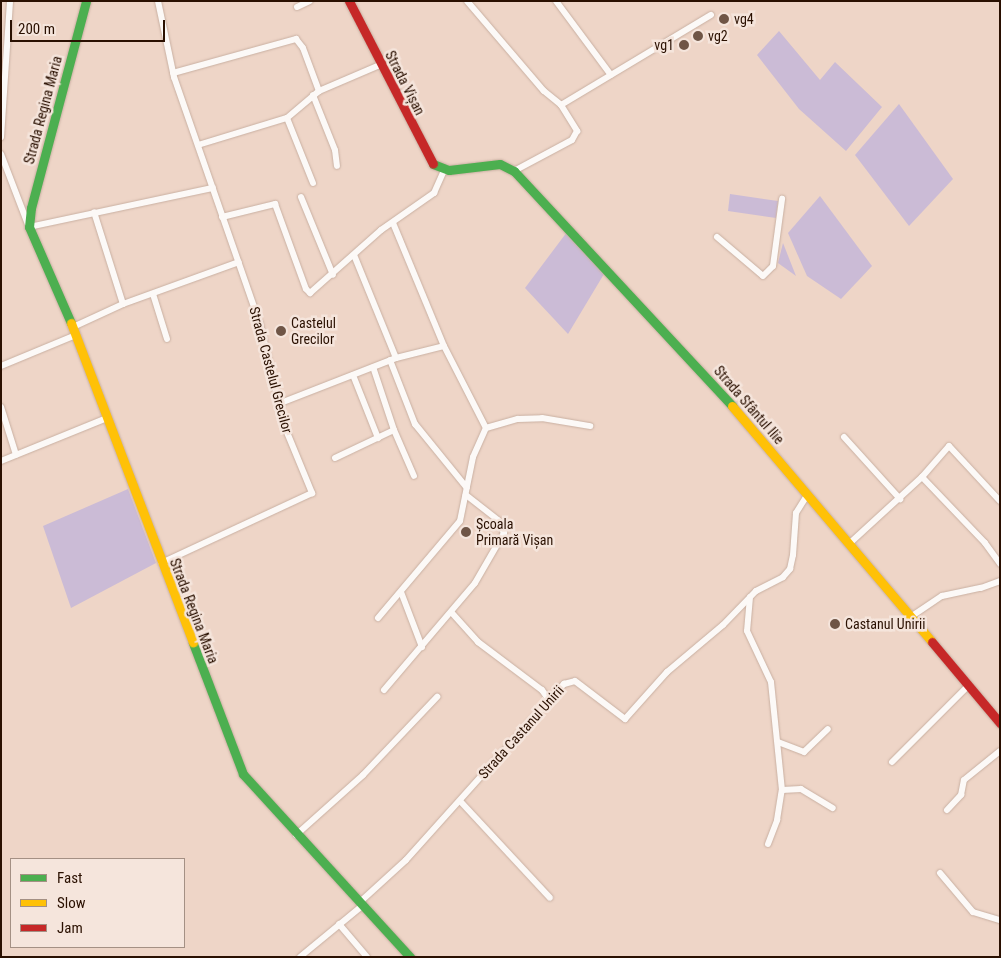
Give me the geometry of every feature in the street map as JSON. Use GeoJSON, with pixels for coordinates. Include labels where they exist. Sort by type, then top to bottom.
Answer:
{"type":"FeatureCollection","features":[{"type":"Feature","properties":{"kind":"street","name":"Strada Regina Maria"},"geometry":{"type":"LineString","coordinates":[[86,1],[31,208],[30,227],[74,331],[243,774],[296,835],[410,957]]}},
{"type":"Feature","properties":{"kind":"street","name":"Strada Castelul Grecilor"},"geometry":{"type":"LineString","coordinates":[[158,1],[173,73],[260,324],[278,404],[312,493],[161,563]]}},
{"type":"Feature","properties":{"kind":"street"},"geometry":{"type":"LineString","coordinates":[[297,7],[310,1]]}},
{"type":"Feature","properties":{"kind":"street","name":"Strada Vișan"},"geometry":{"type":"LineString","coordinates":[[349,1],[424,152],[435,167],[444,171]]}},
{"type":"Feature","properties":{"kind":"street"},"geometry":{"type":"LineString","coordinates":[[467,1],[544,91],[561,105],[577,131],[575,137],[514,171]]}},
{"type":"Feature","properties":{"kind":"street"},"geometry":{"type":"LineString","coordinates":[[556,1],[612,74]]}},
{"type":"Feature","properties":{"kind":"street"},"geometry":{"type":"LineString","coordinates":[[1,137],[4,58],[9,3]]}},
{"type":"Feature","properties":{"kind":"street"},"geometry":{"type":"LineString","coordinates":[[561,105],[711,15]]}},
{"type":"Feature","properties":{"kind":"street"},"geometry":{"type":"LineString","coordinates":[[173,73],[296,39],[303,48],[319,91]]}},
{"type":"Feature","properties":{"kind":"street"},"geometry":{"type":"LineString","coordinates":[[198,145],[286,118],[319,91],[380,65]]}},
{"type":"Feature","properties":{"kind":"street"},"geometry":{"type":"LineString","coordinates":[[313,95],[335,150],[337,166]]}},
{"type":"Feature","properties":{"kind":"street"},"geometry":{"type":"LineString","coordinates":[[286,118],[313,183]]}},
{"type":"Feature","properties":{"kind":"street"},"geometry":{"type":"LineString","coordinates":[[1,154],[30,227],[213,188]]}},
{"type":"Feature","properties":{"kind":"street","name":"Strada Sfântul Ilie"},"geometry":{"type":"LineString","coordinates":[[444,171],[488,163],[500,164],[514,171],[700,370],[850,543],[1000,723]]}},
{"type":"Feature","properties":{"kind":"street"},"geometry":{"type":"LineString","coordinates":[[222,217],[275,204],[307,292],[315,292],[354,255],[434,193],[444,171]]}},
{"type":"Feature","properties":{"kind":"street"},"geometry":{"type":"LineString","coordinates":[[301,197],[333,275]]}},
{"type":"Feature","properties":{"kind":"street"},"geometry":{"type":"LineString","coordinates":[[717,237],[763,276],[773,266],[782,199]]}},
{"type":"Feature","properties":{"kind":"street"},"geometry":{"type":"LineString","coordinates":[[94,212],[123,304]]}},
{"type":"Feature","properties":{"kind":"street"},"geometry":{"type":"LineString","coordinates":[[393,223],[444,346],[486,428]]}},
{"type":"Feature","properties":{"kind":"street"},"geometry":{"type":"LineString","coordinates":[[354,255],[415,424],[466,492],[498,520],[504,533],[475,583],[452,613],[384,690]]}},
{"type":"Feature","properties":{"kind":"street"},"geometry":{"type":"LineString","coordinates":[[1,366],[74,331],[123,304],[238,262]]}},
{"type":"Feature","properties":{"kind":"street"},"geometry":{"type":"LineString","coordinates":[[153,294],[167,339]]}},
{"type":"Feature","properties":{"kind":"street"},"geometry":{"type":"LineString","coordinates":[[278,404],[393,359],[444,346]]}},
{"type":"Feature","properties":{"kind":"street"},"geometry":{"type":"LineString","coordinates":[[373,367],[394,430],[414,476]]}},
{"type":"Feature","properties":{"kind":"street"},"geometry":{"type":"LineString","coordinates":[[353,375],[378,438]]}},
{"type":"Feature","properties":{"kind":"street"},"geometry":{"type":"LineString","coordinates":[[1,407],[16,455]]}},
{"type":"Feature","properties":{"kind":"street"},"geometry":{"type":"LineString","coordinates":[[1,461],[107,418]]}},
{"type":"Feature","properties":{"kind":"street"},"geometry":{"type":"LineString","coordinates":[[378,618],[460,521],[473,457],[486,428],[518,418],[542,418],[590,426]]}},
{"type":"Feature","properties":{"kind":"street"},"geometry":{"type":"LineString","coordinates":[[335,458],[394,430]]}},
{"type":"Feature","properties":{"kind":"street"},"geometry":{"type":"LineString","coordinates":[[844,437],[900,499]]}},
{"type":"Feature","properties":{"kind":"street"},"geometry":{"type":"LineString","coordinates":[[850,543],[922,478],[949,446],[1000,501]]}},
{"type":"Feature","properties":{"kind":"street"},"geometry":{"type":"LineString","coordinates":[[922,478],[985,543],[1000,564]]}},
{"type":"Feature","properties":{"kind":"street","name":"Strada Castanul Unirii"},"geometry":{"type":"LineString","coordinates":[[300,957],[339,924],[406,860],[564,684],[572,680],[625,719],[667,672],[723,624],[750,596],[783,577],[790,569],[796,514],[808,494]]}},
{"type":"Feature","properties":{"kind":"street"},"geometry":{"type":"LineString","coordinates":[[912,616],[942,596],[981,588],[1000,581]]}},
{"type":"Feature","properties":{"kind":"street"},"geometry":{"type":"LineString","coordinates":[[401,592],[422,647]]}},
{"type":"Feature","properties":{"kind":"street"},"geometry":{"type":"LineString","coordinates":[[750,596],[747,631],[751,645],[768,671],[778,742],[782,790],[779,814],[768,844]]}},
{"type":"Feature","properties":{"kind":"street"},"geometry":{"type":"LineString","coordinates":[[452,613],[478,642],[542,690],[549,700]]}},
{"type":"Feature","properties":{"kind":"street"},"geometry":{"type":"LineString","coordinates":[[892,762],[969,685]]}},
{"type":"Feature","properties":{"kind":"street"},"geometry":{"type":"LineString","coordinates":[[296,835],[368,770],[437,697]]}},
{"type":"Feature","properties":{"kind":"street"},"geometry":{"type":"LineString","coordinates":[[778,742],[804,752],[828,729]]}},
{"type":"Feature","properties":{"kind":"street"},"geometry":{"type":"LineString","coordinates":[[947,810],[960,795],[964,780],[1000,752]]}},
{"type":"Feature","properties":{"kind":"street"},"geometry":{"type":"LineString","coordinates":[[782,790],[801,789],[833,808]]}},
{"type":"Feature","properties":{"kind":"street"},"geometry":{"type":"LineString","coordinates":[[460,801],[550,898]]}},
{"type":"Feature","properties":{"kind":"street"},"geometry":{"type":"LineString","coordinates":[[940,873],[973,912],[1000,920]]}},
{"type":"Feature","properties":{"kind":"street"},"geometry":{"type":"LineString","coordinates":[[339,924],[367,957]]}},
{"type":"Feature","properties":{"kind":"shaded area"},"geometry":{"type":"Polygon","coordinates":[[[779,31],[820,80],[835,62],[882,107],[846,151],[799,109],[757,55],[779,31]]]}},
{"type":"Feature","properties":{"kind":"shaded area"},"geometry":{"type":"Polygon","coordinates":[[[899,104],[953,179],[909,226],[855,155],[899,104]]]}},
{"type":"Feature","properties":{"kind":"shaded area"},"geometry":{"type":"Polygon","coordinates":[[[730,194],[778,201],[776,218],[728,211],[730,194]]]}},
{"type":"Feature","properties":{"kind":"shaded area"},"geometry":{"type":"Polygon","coordinates":[[[820,196],[872,266],[841,299],[807,276],[788,233],[820,196]]]}},
{"type":"Feature","properties":{"kind":"shaded area"},"geometry":{"type":"Polygon","coordinates":[[[567,232],[604,274],[568,334],[525,288],[567,232]]]}},
{"type":"Feature","properties":{"kind":"shaded area"},"geometry":{"type":"Polygon","coordinates":[[[783,243],[796,276],[778,263],[783,243]]]}},
{"type":"Feature","properties":{"kind":"shaded area"},"geometry":{"type":"Polygon","coordinates":[[[128,489],[156,563],[71,608],[43,526],[128,489]]]}},
{"type":"Feature","properties":{"kind":"traffic: fast"},"geometry":{"type":"LineString","coordinates":[[71,323],[29,227],[31,208],[86,1]]}},
{"type":"Feature","properties":{"kind":"traffic: fast"},"geometry":{"type":"LineString","coordinates":[[433,164],[449,170],[500,164],[514,171],[732,406]]}},
{"type":"Feature","properties":{"kind":"traffic: fast"},"geometry":{"type":"LineString","coordinates":[[193,643],[243,774],[410,957]]}},
{"type":"Feature","properties":{"kind":"traffic: slow"},"geometry":{"type":"LineString","coordinates":[[71,323],[193,643]]}},
{"type":"Feature","properties":{"kind":"traffic: slow"},"geometry":{"type":"LineString","coordinates":[[732,406],[932,642]]}},
{"type":"Feature","properties":{"kind":"traffic: jam"},"geometry":{"type":"LineString","coordinates":[[349,1],[433,164]]}},
{"type":"Feature","properties":{"kind":"traffic: jam"},"geometry":{"type":"LineString","coordinates":[[932,642],[1000,723]]}},
{"type":"Feature","properties":{"kind":"place","name":"vg4"},"geometry":{"type":"Point","coordinates":[724,19]}},
{"type":"Feature","properties":{"kind":"place","name":"vg2"},"geometry":{"type":"Point","coordinates":[698,36]}},
{"type":"Feature","properties":{"kind":"place","name":"vg1"},"geometry":{"type":"Point","coordinates":[684,45]}},
{"type":"Feature","properties":{"kind":"place","name":"Castelul Grecilor"},"geometry":{"type":"Point","coordinates":[281,331]}},
{"type":"Feature","properties":{"kind":"place","name":"Școala Primară Vișan"},"geometry":{"type":"Point","coordinates":[466,532]}},
{"type":"Feature","properties":{"kind":"place","name":"Castanul Unirii"},"geometry":{"type":"Point","coordinates":[835,624]}}]}
